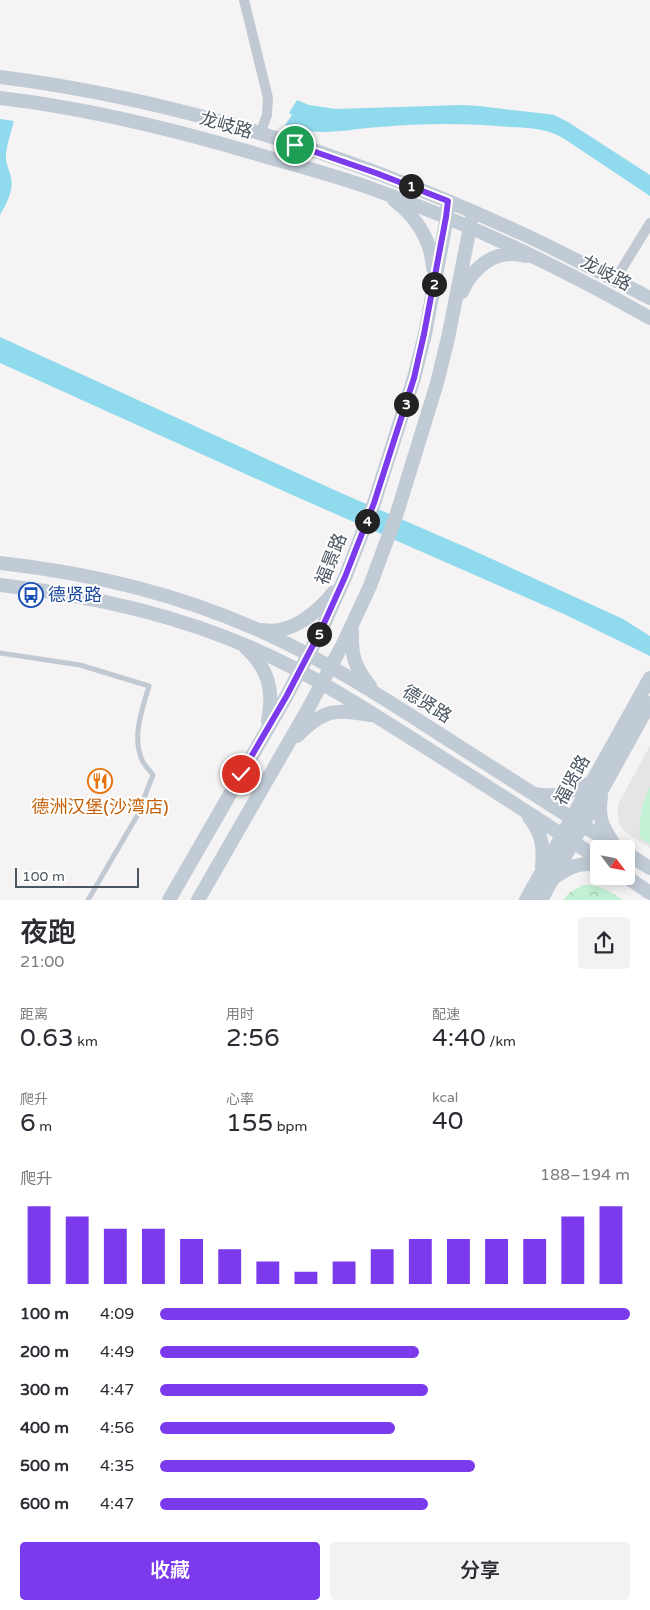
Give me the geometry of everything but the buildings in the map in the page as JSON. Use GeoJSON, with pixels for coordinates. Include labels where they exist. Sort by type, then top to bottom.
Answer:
{"type":"FeatureCollection","features":[{"type":"Feature","properties":{"kind":"street"},"geometry":{"type":"LineString","coordinates":[[244,0],[268,98],[267,115],[260,134]]}},
{"type":"Feature","properties":{"kind":"street","name":"龙岐路"},"geometry":{"type":"LineString","coordinates":[[0,77],[56,85],[193,114],[260,134],[376,173],[474,212],[535,240],[650,298]]}},
{"type":"Feature","properties":{"kind":"street","name":"龙岐路"},"geometry":{"type":"LineString","coordinates":[[0,98],[93,112],[157,126],[331,175],[383,192],[470,227],[544,261],[650,318]]}},
{"type":"Feature","properties":{"kind":"street"},"geometry":{"type":"LineString","coordinates":[[383,192],[413,216],[419,226],[430,250],[434,284]]}},
{"type":"Feature","properties":{"kind":"street","name":"福景路"},"geometry":{"type":"LineString","coordinates":[[169,900],[300,671],[345,577],[374,503],[414,378],[434,284],[448,201]]}},
{"type":"Feature","properties":{"kind":"street"},"geometry":{"type":"LineString","coordinates":[[198,900],[322,683],[370,586],[398,513],[436,383],[452,318],[474,212]]}},
{"type":"Feature","properties":{"kind":"street"},"geometry":{"type":"LineString","coordinates":[[615,280],[650,223]]}},
{"type":"Feature","properties":{"kind":"street"},"geometry":{"type":"LineString","coordinates":[[452,318],[464,286],[475,270],[486,262],[505,255],[522,255],[544,261]]}},
{"type":"Feature","properties":{"kind":"street","name":"德贤路"},"geometry":{"type":"LineString","coordinates":[[0,563],[67,573],[134,587],[196,606],[254,629],[308,654],[377,694],[606,840]]}},
{"type":"Feature","properties":{"kind":"street"},"geometry":{"type":"LineString","coordinates":[[254,629],[270,631],[293,626],[304,620],[320,607],[345,577]]}},
{"type":"Feature","properties":{"kind":"street"},"geometry":{"type":"LineString","coordinates":[[0,585],[129,607],[181,622],[242,644],[322,683],[522,808],[590,853]]}},
{"type":"Feature","properties":{"kind":"street"},"geometry":{"type":"LineString","coordinates":[[352,625],[351,650],[353,658],[364,679],[377,694]]}},
{"type":"Feature","properties":{"kind":"street"},"geometry":{"type":"LineString","coordinates":[[242,644],[258,658],[267,680],[271,703],[264,734]]}},
{"type":"Feature","properties":{"kind":"street","name":"福贤路"},"geometry":{"type":"LineString","coordinates":[[598,785],[650,678]]}},
{"type":"Feature","properties":{"kind":"street","name":"福贤路"},"geometry":{"type":"LineString","coordinates":[[541,900],[553,878],[568,838],[577,821],[650,703]]}},
{"type":"Feature","properties":{"kind":"street"},"geometry":{"type":"LineString","coordinates":[[286,747],[308,725],[324,714],[342,711],[376,716]]}},
{"type":"Feature","properties":{"kind":"street"},"geometry":{"type":"LineString","coordinates":[[534,794],[545,796],[598,785],[600,818],[602,825],[613,840]]}},
{"type":"Feature","properties":{"kind":"street"},"geometry":{"type":"LineString","coordinates":[[522,808],[541,835],[542,869],[538,878]]}},
{"type":"Feature","properties":{"kind":"street","name":"福贤路"},"geometry":{"type":"LineString","coordinates":[[526,900],[538,878],[568,838]]}},
{"type":"Feature","properties":{"kind":"street","name":"德贤路"},"geometry":{"type":"LineString","coordinates":[[635,858],[650,868]]}},
{"type":"Feature","properties":{"kind":"street"},"geometry":{"type":"LineString","coordinates":[[553,878],[566,868],[590,865]]}},
{"type":"Feature","properties":{"kind":"street"},"geometry":{"type":"LineString","coordinates":[[635,883],[650,893]]}},
{"type":"Feature","properties":{"kind":"lane"},"geometry":{"type":"LineString","coordinates":[[0,653],[80,665],[149,686],[138,720],[138,741],[143,762],[153,775],[136,816],[88,900]]}},
{"type":"Feature","properties":{"kind":"shaded area"},"geometry":{"type":"Polygon","coordinates":[[[650,746],[650,848],[625,832],[620,826],[618,804],[650,746]]]}},
{"type":"Feature","properties":{"kind":"green space"},"geometry":{"type":"Polygon","coordinates":[[[650,787],[650,844],[640,838],[640,818],[650,787]]]}},
{"type":"Feature","properties":{"kind":"green space"},"geometry":{"type":"Polygon","coordinates":[[[583,885],[600,887],[623,900],[563,900],[569,893],[583,885]]]}},
{"type":"Feature","properties":{"kind":"water"},"geometry":{"type":"Polygon","coordinates":[[[297,100],[309,105],[336,109],[462,105],[554,115],[650,175],[650,196],[563,138],[544,130],[445,124],[332,132],[309,131],[285,125],[292,115],[289,113],[297,100]]]}},
{"type":"Feature","properties":{"kind":"water"},"geometry":{"type":"Polygon","coordinates":[[[0,119],[14,121],[6,155],[12,183],[7,202],[0,215],[0,119]]]}},
{"type":"Feature","properties":{"kind":"water"},"geometry":{"type":"Polygon","coordinates":[[[0,337],[341,493],[623,619],[650,636],[650,656],[566,615],[290,494],[0,363],[0,337]]]}},
{"type":"Feature","properties":{"kind":"place","name":"德贤路"},"geometry":{"type":"Point","coordinates":[31,595]}},
{"type":"Feature","properties":{"kind":"place","name":"德洲汉堡(沙湾店)"},"geometry":{"type":"Point","coordinates":[100,781]}},
{"type":"Feature","properties":{"kind":"route"},"geometry":{"type":"LineString","coordinates":[[241,774],[286,697],[321,630],[345,577],[374,503],[414,378],[424,334],[448,201],[376,173],[295,145]]}}]}
